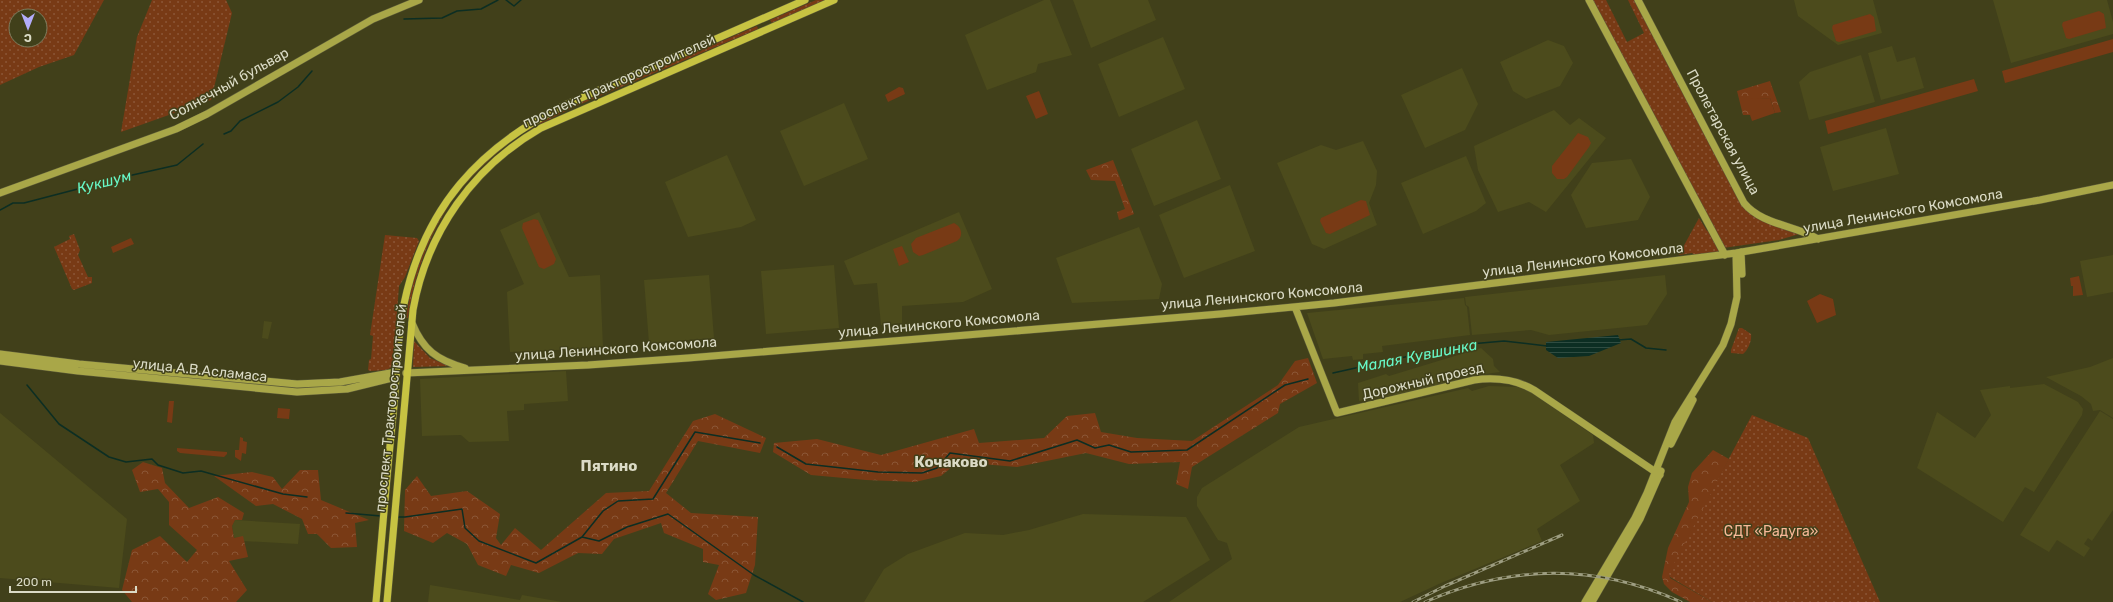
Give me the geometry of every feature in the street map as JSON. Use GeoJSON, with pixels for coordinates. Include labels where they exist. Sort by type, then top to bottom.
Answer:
{"type":"FeatureCollection","features":[{"type":"Feature","properties":{"kind":"main road","name":"проспект Тракторостроителей"},"geometry":{"type":"LineString","coordinates":[[376,602],[386,480],[404,305],[420,252],[444,203],[484,157],[516,131],[548,113],[806,0]]}},
{"type":"Feature","properties":{"kind":"main road","name":"проспект Тракторостроителей"},"geometry":{"type":"LineString","coordinates":[[387,602],[411,322],[423,271],[446,219],[473,183],[507,150],[529,135],[561,118],[834,0]]}},
{"type":"Feature","properties":{"kind":"main road"},"geometry":{"type":"LineString","coordinates":[[766,18],[770,27]]}},
{"type":"Feature","properties":{"kind":"main road"},"geometry":{"type":"LineString","coordinates":[[396,374],[406,373]]}},
{"type":"Feature","properties":{"kind":"street","name":"Солнечный бульвар"},"geometry":{"type":"LineString","coordinates":[[0,189],[190,122],[267,76],[373,19],[414,0]]}},
{"type":"Feature","properties":{"kind":"street"},"geometry":{"type":"LineString","coordinates":[[1589,0],[1725,255]]}},
{"type":"Feature","properties":{"kind":"street","name":"Пролетарская улица"},"geometry":{"type":"LineString","coordinates":[[1638,0],[1744,203],[1754,214],[1806,232],[1818,239]]}},
{"type":"Feature","properties":{"kind":"street","name":"Солнечный бульвар"},"geometry":{"type":"LineString","coordinates":[[0,193],[119,147]]}},
{"type":"Feature","properties":{"kind":"street","name":"улица Ленинского Комсомола"},"geometry":{"type":"LineString","coordinates":[[406,373],[588,365],[688,358],[1295,307],[1725,255],[2057,197],[2113,185]]}},
{"type":"Feature","properties":{"kind":"street"},"geometry":{"type":"LineString","coordinates":[[1592,602],[1640,519],[1658,474],[1675,422],[1705,380],[1723,344],[1737,309],[1739,298],[1738,253]]}},
{"type":"Feature","properties":{"kind":"street","name":"Дорожный проезд"},"geometry":{"type":"LineString","coordinates":[[1295,307],[1336,413],[1474,380],[1486,378],[1512,380],[1534,390],[1658,474]]}},
{"type":"Feature","properties":{"kind":"street"},"geometry":{"type":"LineString","coordinates":[[411,322],[423,344],[433,355],[471,370]]}},
{"type":"Feature","properties":{"kind":"street","name":"улица А.В.Асламаса"},"geometry":{"type":"LineString","coordinates":[[0,354],[297,388]]}},
{"type":"Feature","properties":{"kind":"street","name":"улица А.В.Асламаса"},"geometry":{"type":"LineString","coordinates":[[0,361],[78,371],[297,388],[396,374]]}},
{"type":"Feature","properties":{"kind":"street"},"geometry":{"type":"LineString","coordinates":[[1585,602],[1635,518],[1658,474]]}},
{"type":"Feature","properties":{"kind":"shaded area"},"geometry":{"type":"Polygon","coordinates":[[[1044,0],[1050,0],[1072,55],[1038,64],[1036,72],[987,90],[965,35],[1044,0]]]}},
{"type":"Feature","properties":{"kind":"shaded area"},"geometry":{"type":"Polygon","coordinates":[[[1073,0],[1148,0],[1156,20],[1091,48],[1073,0]]]}},
{"type":"Feature","properties":{"kind":"shaded area"},"geometry":{"type":"Polygon","coordinates":[[[1794,0],[1873,0],[1882,33],[1838,45],[1798,16],[1794,0]]]}},
{"type":"Feature","properties":{"kind":"shaded area"},"geometry":{"type":"Polygon","coordinates":[[[1993,0],[2107,0],[2113,22],[2113,34],[2011,63],[1993,0]]]}},
{"type":"Feature","properties":{"kind":"shaded area"},"geometry":{"type":"Polygon","coordinates":[[[1163,37],[1185,89],[1119,117],[1098,64],[1163,37]]]}},
{"type":"Feature","properties":{"kind":"shaded area"},"geometry":{"type":"Polygon","coordinates":[[[1548,40],[1564,46],[1573,63],[1560,86],[1526,99],[1513,91],[1500,62],[1548,40]]]}},
{"type":"Feature","properties":{"kind":"shaded area"},"geometry":{"type":"Polygon","coordinates":[[[1892,46],[1897,62],[1915,57],[1924,88],[1881,100],[1868,53],[1892,46]]]}},
{"type":"Feature","properties":{"kind":"shaded area"},"geometry":{"type":"Polygon","coordinates":[[[1861,55],[1875,102],[1809,120],[1799,82],[1810,72],[1861,55]]]}},
{"type":"Feature","properties":{"kind":"shaded area"},"geometry":{"type":"Polygon","coordinates":[[[1462,68],[1478,104],[1465,130],[1425,148],[1401,95],[1462,68]]]}},
{"type":"Feature","properties":{"kind":"shaded area"},"geometry":{"type":"Polygon","coordinates":[[[844,103],[868,159],[804,186],[780,131],[844,103]]]}},
{"type":"Feature","properties":{"kind":"shaded area"},"geometry":{"type":"Polygon","coordinates":[[[1554,110],[1570,125],[1579,118],[1606,138],[1546,212],[1529,202],[1498,212],[1478,170],[1474,146],[1554,110]]]}},
{"type":"Feature","properties":{"kind":"shaded area"},"geometry":{"type":"Polygon","coordinates":[[[1197,120],[1221,179],[1154,206],[1131,149],[1197,120]]]}},
{"type":"Feature","properties":{"kind":"shaded area"},"geometry":{"type":"Polygon","coordinates":[[[1886,128],[1899,174],[1833,191],[1820,147],[1886,128]]]}},
{"type":"Feature","properties":{"kind":"shaded area"},"geometry":{"type":"Polygon","coordinates":[[[1363,141],[1377,171],[1376,185],[1369,203],[1377,225],[1324,249],[1312,244],[1277,163],[1321,145],[1336,150],[1363,141]]]}},
{"type":"Feature","properties":{"kind":"shaded area"},"geometry":{"type":"Polygon","coordinates":[[[727,155],[756,220],[741,227],[688,237],[665,182],[727,155]]]}},
{"type":"Feature","properties":{"kind":"shaded area"},"geometry":{"type":"Polygon","coordinates":[[[1466,156],[1486,203],[1476,211],[1423,234],[1401,183],[1466,156]]]}},
{"type":"Feature","properties":{"kind":"shaded area"},"geometry":{"type":"Polygon","coordinates":[[[1631,159],[1650,197],[1638,220],[1586,228],[1571,195],[1592,163],[1631,159]]]}},
{"type":"Feature","properties":{"kind":"shaded area"},"geometry":{"type":"Polygon","coordinates":[[[1230,185],[1255,251],[1184,278],[1159,215],[1230,185]]]}},
{"type":"Feature","properties":{"kind":"shaded area"},"geometry":{"type":"Polygon","coordinates":[[[539,212],[569,277],[600,275],[603,348],[510,352],[507,292],[524,284],[500,230],[539,212]]]}},
{"type":"Feature","properties":{"kind":"shaded area"},"geometry":{"type":"Polygon","coordinates":[[[959,212],[992,289],[963,302],[902,306],[902,323],[881,325],[877,283],[854,285],[844,261],[959,212]]]}},
{"type":"Feature","properties":{"kind":"shaded area"},"geometry":{"type":"Polygon","coordinates":[[[1139,227],[1162,284],[1159,299],[1072,303],[1056,258],[1139,227]]]}},
{"type":"Feature","properties":{"kind":"shaded area"},"geometry":{"type":"Polygon","coordinates":[[[2113,255],[2113,292],[2087,297],[2080,261],[2113,255]]]}},
{"type":"Feature","properties":{"kind":"shaded area"},"geometry":{"type":"Polygon","coordinates":[[[834,265],[839,328],[766,334],[761,271],[834,265]]]}},
{"type":"Feature","properties":{"kind":"shaded area"},"geometry":{"type":"Polygon","coordinates":[[[709,275],[714,338],[649,343],[644,280],[709,275]]]}},
{"type":"Feature","properties":{"kind":"shaded area"},"geometry":{"type":"Polygon","coordinates":[[[1665,275],[1667,294],[1647,325],[1549,335],[1531,330],[1472,335],[1469,307],[1466,305],[1465,297],[1665,275]]]}},
{"type":"Feature","properties":{"kind":"shaded area"},"geometry":{"type":"Polygon","coordinates":[[[1464,298],[1465,305],[1467,307],[1470,335],[1382,346],[1383,352],[1363,354],[1363,359],[1353,360],[1352,356],[1323,359],[1307,313],[1464,298]]]}},
{"type":"Feature","properties":{"kind":"shaded area"},"geometry":{"type":"Polygon","coordinates":[[[264,321],[272,322],[268,339],[262,338],[264,321]]]}},
{"type":"Feature","properties":{"kind":"shaded area"},"geometry":{"type":"Polygon","coordinates":[[[1618,335],[1621,343],[1589,356],[1558,358],[1546,350],[1546,342],[1618,335]]]}},
{"type":"Feature","properties":{"kind":"shaded area"},"geometry":{"type":"Polygon","coordinates":[[[1481,348],[1493,359],[1494,366],[1500,372],[1485,374],[1484,370],[1466,374],[1457,380],[1395,395],[1359,401],[1358,383],[1386,374],[1389,376],[1481,348]]]}},
{"type":"Feature","properties":{"kind":"shaded area"},"geometry":{"type":"Polygon","coordinates":[[[2113,358],[2113,418],[2100,410],[2093,411],[2091,404],[2081,396],[2046,377],[2090,367],[2113,358]]]}},
{"type":"Feature","properties":{"kind":"shaded area"},"geometry":{"type":"Polygon","coordinates":[[[566,371],[568,401],[524,404],[524,410],[507,411],[509,441],[469,442],[461,435],[422,436],[420,379],[566,371]]]}},
{"type":"Feature","properties":{"kind":"shaded area"},"geometry":{"type":"Polygon","coordinates":[[[2044,384],[2078,402],[2083,409],[2082,415],[2034,492],[2025,487],[2003,522],[1917,468],[1937,412],[1975,438],[1991,415],[1980,390],[2044,384]]]}},
{"type":"Feature","properties":{"kind":"shaded area"},"geometry":{"type":"Polygon","coordinates":[[[1489,386],[1518,387],[1528,390],[1593,435],[1594,443],[1560,465],[1580,501],[1537,529],[1542,541],[1441,583],[1400,602],[1169,602],[1232,559],[1227,543],[1218,540],[1197,506],[1197,497],[1202,488],[1299,427],[1468,388],[1472,391],[1489,386]]]}},
{"type":"Feature","properties":{"kind":"shaded area"},"geometry":{"type":"Polygon","coordinates":[[[2100,411],[2113,419],[2113,510],[2092,541],[2088,538],[2084,544],[2090,548],[2084,557],[2057,540],[2049,552],[2020,535],[2100,411]]]}},
{"type":"Feature","properties":{"kind":"shaded area"},"geometry":{"type":"Polygon","coordinates":[[[0,413],[127,519],[119,588],[0,578],[0,413]]]}},
{"type":"Feature","properties":{"kind":"shaded area"},"geometry":{"type":"Polygon","coordinates":[[[1083,514],[1186,517],[1210,560],[1143,602],[864,602],[884,569],[908,554],[965,533],[1003,535],[1029,530],[1083,514]]]}},
{"type":"Feature","properties":{"kind":"shaded area"},"geometry":{"type":"Polygon","coordinates":[[[235,520],[300,524],[298,544],[243,541],[243,537],[234,538],[232,526],[235,520]]]}},
{"type":"Feature","properties":{"kind":"shaded area"},"geometry":{"type":"Polygon","coordinates":[[[430,585],[520,600],[522,595],[562,602],[428,602],[430,585]]]}},
{"type":"Feature","properties":{"kind":"green space"},"geometry":{"type":"Polygon","coordinates":[[[0,0],[104,0],[74,55],[39,67],[0,85],[0,0]]]}},
{"type":"Feature","properties":{"kind":"green space"},"geometry":{"type":"Polygon","coordinates":[[[152,0],[226,0],[232,13],[211,100],[121,132],[137,37],[152,0]]]}},
{"type":"Feature","properties":{"kind":"green space"},"geometry":{"type":"Polygon","coordinates":[[[816,0],[825,0],[772,23],[770,20],[816,0]]]}},
{"type":"Feature","properties":{"kind":"green space"},"geometry":{"type":"Polygon","coordinates":[[[1589,0],[1606,0],[1627,42],[1644,33],[1628,0],[1638,0],[1750,210],[1806,232],[1779,240],[1723,248],[1589,0]]]}},
{"type":"Feature","properties":{"kind":"green space"},"geometry":{"type":"Polygon","coordinates":[[[2099,11],[2104,14],[2106,28],[2069,39],[2066,38],[2062,25],[2063,22],[2099,11]]]}},
{"type":"Feature","properties":{"kind":"green space"},"geometry":{"type":"Polygon","coordinates":[[[1870,14],[1874,17],[1876,31],[1839,42],[1836,41],[1832,28],[1833,25],[1870,14]]]}},
{"type":"Feature","properties":{"kind":"green space"},"geometry":{"type":"Polygon","coordinates":[[[757,26],[758,29],[574,107],[540,124],[539,122],[573,105],[757,26]]]}},
{"type":"Feature","properties":{"kind":"green space"},"geometry":{"type":"Polygon","coordinates":[[[2113,39],[2113,52],[2005,83],[2002,71],[2113,39]]]}},
{"type":"Feature","properties":{"kind":"green space"},"geometry":{"type":"Polygon","coordinates":[[[1974,79],[1978,91],[1828,134],[1825,121],[1974,79]]]}},
{"type":"Feature","properties":{"kind":"green space"},"geometry":{"type":"Polygon","coordinates":[[[1770,81],[1781,112],[1775,113],[1770,98],[1750,100],[1750,115],[1743,115],[1737,91],[1770,81]]]}},
{"type":"Feature","properties":{"kind":"green space"},"geometry":{"type":"Polygon","coordinates":[[[899,87],[903,88],[905,94],[888,102],[885,95],[899,87]]]}},
{"type":"Feature","properties":{"kind":"green space"},"geometry":{"type":"Polygon","coordinates":[[[1039,91],[1048,114],[1036,119],[1026,96],[1039,91]]]}},
{"type":"Feature","properties":{"kind":"green space"},"geometry":{"type":"Polygon","coordinates":[[[1770,98],[1775,113],[1752,121],[1750,115],[1750,99],[1770,98]]]}},
{"type":"Feature","properties":{"kind":"green space"},"geometry":{"type":"Polygon","coordinates":[[[1578,133],[1588,137],[1591,143],[1567,177],[1564,179],[1557,179],[1552,173],[1552,166],[1578,133]]]}},
{"type":"Feature","properties":{"kind":"green space"},"geometry":{"type":"Polygon","coordinates":[[[506,146],[466,183],[454,199],[460,190],[475,172],[506,146]]]}},
{"type":"Feature","properties":{"kind":"green space"},"geometry":{"type":"Polygon","coordinates":[[[1113,160],[1134,214],[1119,220],[1117,212],[1125,209],[1115,181],[1091,180],[1086,170],[1113,160]]]}},
{"type":"Feature","properties":{"kind":"green space"},"geometry":{"type":"Polygon","coordinates":[[[454,199],[435,230],[426,251],[412,295],[408,318],[406,318],[412,287],[421,258],[433,231],[448,206],[454,199]]]}},
{"type":"Feature","properties":{"kind":"green space"},"geometry":{"type":"Polygon","coordinates":[[[1361,200],[1366,201],[1370,215],[1330,234],[1326,233],[1320,221],[1321,218],[1361,200]]]}},
{"type":"Feature","properties":{"kind":"green space"},"geometry":{"type":"Polygon","coordinates":[[[1699,218],[1707,231],[1710,231],[1721,251],[1720,253],[1696,256],[1692,253],[1679,255],[1678,250],[1682,249],[1699,218]]]}},
{"type":"Feature","properties":{"kind":"green space"},"geometry":{"type":"Polygon","coordinates":[[[534,219],[538,220],[556,259],[554,264],[544,269],[539,267],[522,228],[523,223],[534,219]]]}},
{"type":"Feature","properties":{"kind":"green space"},"geometry":{"type":"Polygon","coordinates":[[[954,223],[961,231],[961,236],[957,241],[919,256],[913,252],[911,244],[916,238],[954,223]]]}},
{"type":"Feature","properties":{"kind":"green space"},"geometry":{"type":"Polygon","coordinates":[[[74,234],[80,250],[78,255],[88,277],[92,277],[92,283],[74,290],[72,289],[54,247],[70,239],[69,236],[74,234]]]}},
{"type":"Feature","properties":{"kind":"green space"},"geometry":{"type":"Polygon","coordinates":[[[385,235],[417,238],[419,241],[405,277],[399,286],[393,366],[387,370],[370,371],[368,370],[369,360],[371,359],[373,336],[370,335],[385,235]]]}},
{"type":"Feature","properties":{"kind":"green space"},"geometry":{"type":"Polygon","coordinates":[[[131,238],[134,244],[113,253],[111,247],[131,238]]]}},
{"type":"Feature","properties":{"kind":"green space"},"geometry":{"type":"Polygon","coordinates":[[[902,246],[909,262],[899,266],[893,249],[902,246]]]}},
{"type":"Feature","properties":{"kind":"green space"},"geometry":{"type":"Polygon","coordinates":[[[2079,276],[2083,295],[2073,296],[2073,286],[2071,286],[2070,278],[2079,276]]]}},
{"type":"Feature","properties":{"kind":"green space"},"geometry":{"type":"Polygon","coordinates":[[[1820,294],[1833,299],[1836,315],[1817,323],[1807,301],[1820,294]]]}},
{"type":"Feature","properties":{"kind":"green space"},"geometry":{"type":"Polygon","coordinates":[[[1739,328],[1742,328],[1751,334],[1749,345],[1743,354],[1731,353],[1739,328]]]}},
{"type":"Feature","properties":{"kind":"green space"},"geometry":{"type":"Polygon","coordinates":[[[414,341],[430,358],[449,366],[413,367],[414,341]]]}},
{"type":"Feature","properties":{"kind":"green space"},"geometry":{"type":"Polygon","coordinates":[[[1308,358],[1317,383],[1280,404],[1278,413],[1192,467],[1188,489],[1176,484],[1180,462],[1129,464],[1086,453],[1017,467],[958,462],[941,476],[915,482],[866,480],[811,475],[773,452],[774,443],[817,439],[881,455],[974,429],[979,443],[1044,438],[1067,416],[1095,413],[1101,432],[1137,438],[1192,441],[1278,385],[1295,361],[1308,358]]]}},
{"type":"Feature","properties":{"kind":"green space"},"geometry":{"type":"Polygon","coordinates":[[[169,401],[174,401],[172,423],[167,422],[169,401]]]}},
{"type":"Feature","properties":{"kind":"green space"},"geometry":{"type":"Polygon","coordinates":[[[278,408],[290,409],[289,419],[277,418],[278,408]]]}},
{"type":"Feature","properties":{"kind":"green space"},"geometry":{"type":"Polygon","coordinates":[[[715,414],[766,438],[760,453],[698,441],[666,493],[691,513],[758,517],[755,565],[746,593],[716,600],[708,594],[719,565],[703,562],[703,549],[664,533],[661,523],[614,539],[602,554],[578,553],[539,573],[511,565],[506,576],[478,565],[467,544],[447,533],[433,543],[404,531],[405,490],[417,476],[431,496],[467,491],[500,514],[496,538],[501,545],[515,528],[541,550],[606,493],[649,491],[693,421],[715,414]]]}},
{"type":"Feature","properties":{"kind":"green space","name":"СДТ «Радуга»"},"geometry":{"type":"Polygon","coordinates":[[[1752,415],[1808,438],[1880,602],[1712,602],[1670,577],[1668,573],[1752,415]]]}},
{"type":"Feature","properties":{"kind":"green space"},"geometry":{"type":"Polygon","coordinates":[[[240,437],[243,438],[243,441],[247,442],[246,454],[242,453],[241,461],[235,457],[235,450],[239,450],[240,437]]]}},
{"type":"Feature","properties":{"kind":"green space"},"geometry":{"type":"Polygon","coordinates":[[[177,448],[227,452],[227,454],[224,457],[180,453],[177,451],[177,448]]]}},
{"type":"Feature","properties":{"kind":"green space"},"geometry":{"type":"Polygon","coordinates":[[[1713,450],[1729,459],[1669,573],[1670,578],[1712,602],[1690,602],[1672,592],[1664,584],[1662,577],[1668,548],[1689,502],[1688,487],[1692,473],[1713,450]]]}},
{"type":"Feature","properties":{"kind":"green space"},"geometry":{"type":"Polygon","coordinates":[[[143,462],[162,468],[165,483],[189,508],[218,497],[244,513],[242,520],[235,520],[232,526],[234,538],[243,536],[248,557],[229,561],[247,590],[236,602],[132,602],[122,590],[132,550],[160,536],[187,562],[197,550],[169,525],[169,502],[158,489],[140,492],[132,470],[143,462]]]}},
{"type":"Feature","properties":{"kind":"green space"},"geometry":{"type":"Polygon","coordinates":[[[300,470],[318,470],[321,500],[369,520],[355,523],[357,547],[331,548],[317,534],[308,534],[302,519],[273,504],[256,506],[214,476],[252,472],[273,477],[282,489],[300,470]]]}},
{"type":"Feature","properties":{"kind":"waterway","name":"Кукшум"},"geometry":{"type":"LineString","coordinates":[[404,19],[442,18],[457,11],[481,9],[498,0]]}},
{"type":"Feature","properties":{"kind":"waterway","name":"Кукшум"},"geometry":{"type":"LineString","coordinates":[[506,0],[514,6],[521,0]]}},
{"type":"Feature","properties":{"kind":"waterway","name":"Кукшум"},"geometry":{"type":"LineString","coordinates":[[224,134],[231,131],[240,121],[278,102],[298,87],[312,71]]}},
{"type":"Feature","properties":{"kind":"waterway","name":"Кукшум"},"geometry":{"type":"LineString","coordinates":[[0,210],[13,203],[24,203],[93,185],[102,186],[111,184],[128,176],[177,165],[203,144]]}},
{"type":"Feature","properties":{"kind":"waterway","name":"Малая Кувшинка"},"geometry":{"type":"LineString","coordinates":[[1618,340],[1631,339],[1646,348],[1666,350]]}},
{"type":"Feature","properties":{"kind":"waterway","name":"Малая Кувшинка"},"geometry":{"type":"LineString","coordinates":[[1333,373],[1459,345],[1504,341],[1547,346]]}},
{"type":"Feature","properties":{"kind":"waterway","name":"Малая Кувшинка"},"geometry":{"type":"LineString","coordinates":[[777,447],[806,464],[878,472],[922,473],[937,468],[950,453],[1010,461],[1077,440],[1095,448],[1109,445],[1131,452],[1187,450],[1285,385],[1308,379]]}},
{"type":"Feature","properties":{"kind":"waterway","name":"Малая Кувшинка"},"geometry":{"type":"LineString","coordinates":[[27,385],[59,424],[109,457],[126,462],[152,459],[158,465],[183,473],[201,471],[283,494],[307,497]]}},
{"type":"Feature","properties":{"kind":"waterway","name":"Малая Кувшинка"},"geometry":{"type":"LineString","coordinates":[[396,517],[462,509],[465,528],[479,541],[536,563],[582,537],[603,511],[618,501],[653,499],[695,432],[760,443]]}},
{"type":"Feature","properties":{"kind":"waterway","name":"Малая Кувшинка"},"geometry":{"type":"LineString","coordinates":[[346,513],[381,516]]}},
{"type":"Feature","properties":{"kind":"waterway"},"geometry":{"type":"LineString","coordinates":[[582,537],[599,541],[627,527],[668,514],[754,575],[803,602]]}},
{"type":"Feature","properties":{"kind":"railway"},"geometry":{"type":"LineString","coordinates":[[1413,602],[1445,586],[1562,535]]}},
{"type":"Feature","properties":{"kind":"railway"},"geometry":{"type":"LineString","coordinates":[[1425,602],[1457,589],[1489,580],[1521,575],[1553,573],[1585,575],[1617,580],[1649,589],[1681,602]]}},
{"type":"Feature","properties":{"kind":"district","name":"Кочаково"},"geometry":{"type":"Point","coordinates":[951,462]}},
{"type":"Feature","properties":{"kind":"district","name":"Пятино"},"geometry":{"type":"Point","coordinates":[609,466]}}]}
